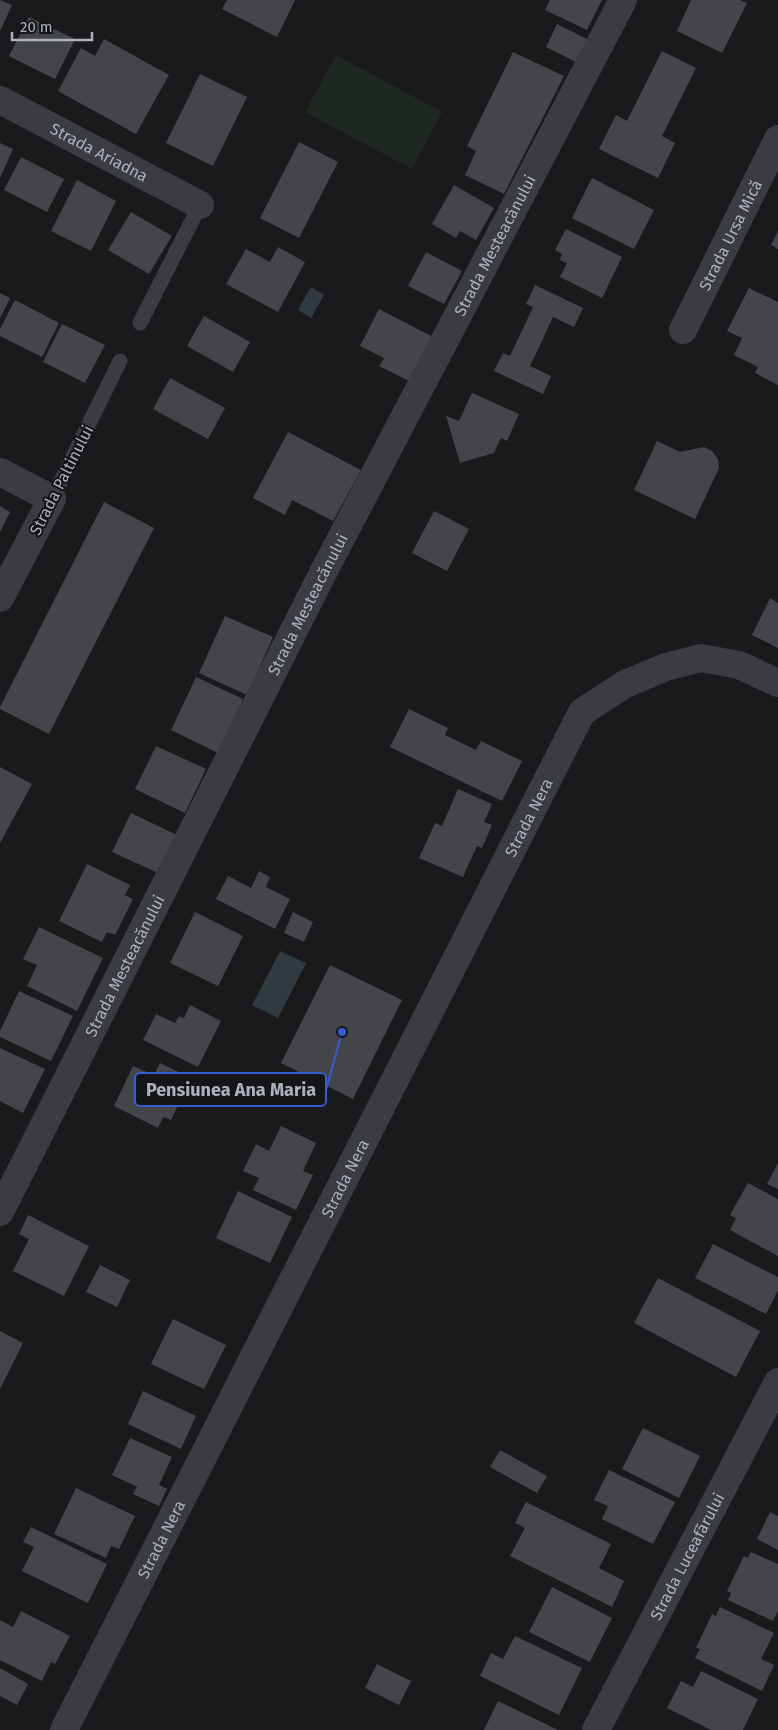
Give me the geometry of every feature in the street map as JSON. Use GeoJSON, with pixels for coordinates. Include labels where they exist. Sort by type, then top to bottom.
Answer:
{"type":"FeatureCollection","features":[{"type":"Feature","properties":{"kind":"street","name":"Strada Mesteacănului"},"geometry":{"type":"LineString","coordinates":[[0,1212],[320,578],[623,0]]}},
{"type":"Feature","properties":{"kind":"street","name":"Strada Ariadna"},"geometry":{"type":"LineString","coordinates":[[0,100],[200,205]]}},
{"type":"Feature","properties":{"kind":"street","name":"Strada Ursa Mică"},"geometry":{"type":"LineString","coordinates":[[682,330],[778,139]]}},
{"type":"Feature","properties":{"kind":"street"},"geometry":{"type":"LineString","coordinates":[[0,472],[52,499]]}},
{"type":"Feature","properties":{"kind":"street","name":"Strada Paltinului"},"geometry":{"type":"LineString","coordinates":[[0,598],[52,499]]}},
{"type":"Feature","properties":{"kind":"street","name":"Strada Nera"},"geometry":{"type":"LineString","coordinates":[[64,1730],[582,712],[625,684],[666,667],[701,658],[739,665],[778,683]]}},
{"type":"Feature","properties":{"kind":"street","name":"Strada Luceafărului"},"geometry":{"type":"LineString","coordinates":[[596,1730],[778,1382]]}},
{"type":"Feature","properties":{"kind":"lane"},"geometry":{"type":"LineString","coordinates":[[140,324],[200,205]]}},
{"type":"Feature","properties":{"kind":"lane","name":"Strada Paltinului"},"geometry":{"type":"LineString","coordinates":[[52,499],[120,361]]}},
{"type":"Feature","properties":{"kind":"shaded area"},"geometry":{"type":"Polygon","coordinates":[[[336,55],[442,112],[412,169],[305,112],[336,55]]]}},
{"type":"Feature","properties":{"kind":"shaded area"},"geometry":{"type":"Polygon","coordinates":[[[311,287],[324,295],[311,318],[298,310],[311,287]]]}},
{"type":"Feature","properties":{"kind":"shaded area"},"geometry":{"type":"Polygon","coordinates":[[[280,951],[306,963],[278,1018],[252,1005],[280,951]]]}},
{"type":"Feature","properties":{"kind":"building"},"geometry":{"type":"Polygon","coordinates":[[[0,0],[12,5],[0,31],[0,0]]]}},
{"type":"Feature","properties":{"kind":"building"},"geometry":{"type":"Polygon","coordinates":[[[227,0],[295,0],[277,37],[222,9],[227,0]]]}},
{"type":"Feature","properties":{"kind":"building"},"geometry":{"type":"Polygon","coordinates":[[[550,0],[602,0],[587,30],[545,10],[550,0]]]}},
{"type":"Feature","properties":{"kind":"building"},"geometry":{"type":"Polygon","coordinates":[[[691,0],[740,0],[747,3],[722,53],[677,31],[691,0]]]}},
{"type":"Feature","properties":{"kind":"building"},"geometry":{"type":"Polygon","coordinates":[[[29,17],[75,39],[55,79],[9,56],[29,17]]]}},
{"type":"Feature","properties":{"kind":"building"},"geometry":{"type":"Polygon","coordinates":[[[557,24],[589,40],[578,63],[546,47],[557,24]]]}},
{"type":"Feature","properties":{"kind":"building"},"geometry":{"type":"Polygon","coordinates":[[[104,39],[169,75],[136,134],[58,91],[81,48],[95,56],[104,39]]]}},
{"type":"Feature","properties":{"kind":"building"},"geometry":{"type":"Polygon","coordinates":[[[662,51],[696,68],[662,136],[675,143],[658,178],[599,149],[616,115],[627,121],[662,51]]]}},
{"type":"Feature","properties":{"kind":"building"},"geometry":{"type":"Polygon","coordinates":[[[513,52],[564,76],[504,194],[465,175],[476,151],[467,146],[513,52]]]}},
{"type":"Feature","properties":{"kind":"building"},"geometry":{"type":"Polygon","coordinates":[[[200,74],[247,97],[213,166],[166,143],[200,74]]]}},
{"type":"Feature","properties":{"kind":"building"},"geometry":{"type":"Polygon","coordinates":[[[299,142],[338,162],[299,238],[260,218],[299,142]]]}},
{"type":"Feature","properties":{"kind":"building"},"geometry":{"type":"Polygon","coordinates":[[[0,143],[13,149],[0,178],[0,143]]]}},
{"type":"Feature","properties":{"kind":"building"},"geometry":{"type":"Polygon","coordinates":[[[21,157],[64,179],[47,212],[4,190],[21,157]]]}},
{"type":"Feature","properties":{"kind":"building"},"geometry":{"type":"Polygon","coordinates":[[[592,178],[654,210],[634,249],[572,218],[592,178]]]}},
{"type":"Feature","properties":{"kind":"building"},"geometry":{"type":"Polygon","coordinates":[[[77,180],[116,201],[91,251],[51,231],[77,180]]]}},
{"type":"Feature","properties":{"kind":"building"},"geometry":{"type":"Polygon","coordinates":[[[454,185],[494,208],[476,240],[460,231],[456,238],[432,224],[454,185]]]}},
{"type":"Feature","properties":{"kind":"building"},"geometry":{"type":"Polygon","coordinates":[[[131,212],[172,236],[149,274],[108,250],[131,212]]]}},
{"type":"Feature","properties":{"kind":"building"},"geometry":{"type":"Polygon","coordinates":[[[566,229],[622,257],[602,298],[560,277],[567,263],[560,260],[562,254],[555,250],[566,229]]]}},
{"type":"Feature","properties":{"kind":"building"},"geometry":{"type":"Polygon","coordinates":[[[778,231],[778,249],[771,245],[778,231]]]}},
{"type":"Feature","properties":{"kind":"building"},"geometry":{"type":"Polygon","coordinates":[[[278,247],[305,262],[278,312],[226,284],[246,249],[270,262],[278,247]]]}},
{"type":"Feature","properties":{"kind":"building"},"geometry":{"type":"Polygon","coordinates":[[[426,252],[462,271],[444,304],[408,286],[426,252]]]}},
{"type":"Feature","properties":{"kind":"building"},"geometry":{"type":"Polygon","coordinates":[[[535,285],[583,308],[574,327],[553,317],[530,366],[551,376],[543,394],[494,371],[503,353],[510,356],[533,307],[526,304],[535,285]]]}},
{"type":"Feature","properties":{"kind":"building"},"geometry":{"type":"Polygon","coordinates":[[[749,288],[778,302],[778,385],[755,373],[758,367],[734,355],[742,338],[727,331],[749,288]]]}},
{"type":"Feature","properties":{"kind":"building"},"geometry":{"type":"Polygon","coordinates":[[[0,293],[10,298],[0,318],[0,293]]]}},
{"type":"Feature","properties":{"kind":"building"},"geometry":{"type":"Polygon","coordinates":[[[15,300],[59,323],[42,357],[0,336],[0,329],[15,300]]]}},
{"type":"Feature","properties":{"kind":"building"},"geometry":{"type":"Polygon","coordinates":[[[379,309],[433,337],[409,381],[379,366],[384,358],[360,346],[379,309]]]}},
{"type":"Feature","properties":{"kind":"building"},"geometry":{"type":"Polygon","coordinates":[[[204,316],[250,342],[233,372],[187,346],[204,316]]]}},
{"type":"Feature","properties":{"kind":"building"},"geometry":{"type":"Polygon","coordinates":[[[62,324],[105,345],[85,383],[43,362],[62,324]]]}},
{"type":"Feature","properties":{"kind":"building"},"geometry":{"type":"Polygon","coordinates":[[[170,378],[225,408],[208,439],[153,409],[170,378]]]}},
{"type":"Feature","properties":{"kind":"building"},"geometry":{"type":"Polygon","coordinates":[[[472,393],[519,414],[507,441],[501,438],[494,453],[460,463],[446,416],[459,421],[472,393]]]}},
{"type":"Feature","properties":{"kind":"building"},"geometry":{"type":"Polygon","coordinates":[[[288,432],[361,470],[333,521],[292,500],[285,515],[253,498],[288,432]]]}},
{"type":"Feature","properties":{"kind":"building"},"geometry":{"type":"Polygon","coordinates":[[[657,441],[680,452],[704,447],[712,451],[718,459],[719,468],[695,519],[634,490],[657,441]]]}},
{"type":"Feature","properties":{"kind":"building"},"geometry":{"type":"Polygon","coordinates":[[[104,502],[154,528],[49,734],[0,709],[0,707],[104,502]]]}},
{"type":"Feature","properties":{"kind":"building"},"geometry":{"type":"Polygon","coordinates":[[[0,506],[10,512],[0,532],[0,506]]]}},
{"type":"Feature","properties":{"kind":"building"},"geometry":{"type":"Polygon","coordinates":[[[434,511],[469,529],[447,571],[412,553],[434,511]]]}},
{"type":"Feature","properties":{"kind":"building"},"geometry":{"type":"Polygon","coordinates":[[[770,598],[778,603],[778,648],[752,635],[770,598]]]}},
{"type":"Feature","properties":{"kind":"building"},"geometry":{"type":"Polygon","coordinates":[[[225,616],[273,637],[247,695],[199,673],[225,616]]]}},
{"type":"Feature","properties":{"kind":"building"},"geometry":{"type":"Polygon","coordinates":[[[196,677],[243,699],[218,753],[171,730],[196,677]]]}},
{"type":"Feature","properties":{"kind":"building"},"geometry":{"type":"Polygon","coordinates":[[[409,709],[448,728],[445,735],[476,750],[481,741],[522,761],[502,801],[390,747],[409,709]]]}},
{"type":"Feature","properties":{"kind":"building"},"geometry":{"type":"Polygon","coordinates":[[[156,746],[206,769],[185,813],[135,789],[156,746]]]}},
{"type":"Feature","properties":{"kind":"building"},"geometry":{"type":"Polygon","coordinates":[[[0,767],[32,784],[0,843],[0,767]]]}},
{"type":"Feature","properties":{"kind":"building"},"geometry":{"type":"Polygon","coordinates":[[[458,789],[492,804],[484,822],[492,825],[482,848],[477,846],[463,877],[419,858],[435,823],[442,826],[458,789]]]}},
{"type":"Feature","properties":{"kind":"building"},"geometry":{"type":"Polygon","coordinates":[[[131,813],[177,835],[158,873],[112,852],[131,813]]]}},
{"type":"Feature","properties":{"kind":"building"},"geometry":{"type":"Polygon","coordinates":[[[87,864],[130,885],[125,895],[133,899],[115,935],[107,932],[102,942],[59,921],[87,864]]]}},
{"type":"Feature","properties":{"kind":"building"},"geometry":{"type":"Polygon","coordinates":[[[259,871],[270,877],[266,887],[290,899],[275,929],[216,899],[228,876],[251,888],[259,871]]]}},
{"type":"Feature","properties":{"kind":"building"},"geometry":{"type":"Polygon","coordinates":[[[195,912],[243,936],[218,986],[170,963],[195,912]]]}},
{"type":"Feature","properties":{"kind":"building"},"geometry":{"type":"Polygon","coordinates":[[[293,912],[313,922],[304,942],[284,933],[293,912]]]}},
{"type":"Feature","properties":{"kind":"building"},"geometry":{"type":"Polygon","coordinates":[[[39,927],[103,958],[77,1011],[27,986],[37,965],[23,959],[39,927]]]}},
{"type":"Feature","properties":{"kind":"building"},"geometry":{"type":"Polygon","coordinates":[[[330,965],[402,1000],[353,1099],[281,1063],[330,965]]]}},
{"type":"Feature","properties":{"kind":"building"},"geometry":{"type":"Polygon","coordinates":[[[19,991],[73,1016],[51,1061],[0,1037],[0,1031],[19,991]]]}},
{"type":"Feature","properties":{"kind":"building"},"geometry":{"type":"Polygon","coordinates":[[[190,1005],[221,1021],[198,1067],[143,1040],[156,1014],[175,1023],[179,1016],[184,1018],[190,1005]]]}},
{"type":"Feature","properties":{"kind":"building"},"geometry":{"type":"Polygon","coordinates":[[[0,1048],[45,1069],[23,1113],[0,1101],[0,1048]]]}},
{"type":"Feature","properties":{"kind":"building"},"geometry":{"type":"Polygon","coordinates":[[[160,1063],[191,1078],[171,1120],[163,1117],[158,1128],[114,1106],[133,1066],[154,1075],[160,1063]]]}},
{"type":"Feature","properties":{"kind":"building"},"geometry":{"type":"Polygon","coordinates":[[[281,1126],[316,1143],[303,1171],[313,1175],[296,1210],[253,1190],[259,1178],[243,1171],[256,1144],[269,1151],[281,1126]]]}},
{"type":"Feature","properties":{"kind":"building"},"geometry":{"type":"Polygon","coordinates":[[[778,1163],[778,1189],[767,1184],[778,1163]]]}},
{"type":"Feature","properties":{"kind":"building"},"geometry":{"type":"Polygon","coordinates":[[[748,1183],[778,1199],[778,1256],[730,1230],[736,1218],[730,1215],[748,1183]]]}},
{"type":"Feature","properties":{"kind":"building"},"geometry":{"type":"Polygon","coordinates":[[[238,1191],[292,1217],[270,1263],[216,1238],[238,1191]]]}},
{"type":"Feature","properties":{"kind":"building"},"geometry":{"type":"Polygon","coordinates":[[[28,1215],[89,1246],[64,1296],[13,1271],[29,1239],[19,1234],[28,1215]]]}},
{"type":"Feature","properties":{"kind":"building"},"geometry":{"type":"Polygon","coordinates":[[[713,1244],[778,1277],[778,1290],[766,1314],[695,1278],[713,1244]]]}},
{"type":"Feature","properties":{"kind":"building"},"geometry":{"type":"Polygon","coordinates":[[[100,1265],[130,1280],[117,1307],[86,1292],[100,1265]]]}},
{"type":"Feature","properties":{"kind":"building"},"geometry":{"type":"Polygon","coordinates":[[[658,1278],[760,1331],[736,1377],[634,1323],[658,1278]]]}},
{"type":"Feature","properties":{"kind":"building"},"geometry":{"type":"Polygon","coordinates":[[[173,1319],[226,1345],[204,1389],[151,1364],[173,1319]]]}},
{"type":"Feature","properties":{"kind":"building"},"geometry":{"type":"Polygon","coordinates":[[[0,1331],[23,1343],[0,1389],[0,1331]]]}},
{"type":"Feature","properties":{"kind":"building"},"geometry":{"type":"Polygon","coordinates":[[[143,1391],[196,1416],[181,1449],[128,1424],[143,1391]]]}},
{"type":"Feature","properties":{"kind":"building"},"geometry":{"type":"Polygon","coordinates":[[[643,1428],[700,1456],[679,1498],[622,1469],[643,1428]]]}},
{"type":"Feature","properties":{"kind":"building"},"geometry":{"type":"Polygon","coordinates":[[[130,1438],[172,1457],[159,1485],[167,1489],[159,1506],[133,1494],[137,1487],[112,1475],[130,1438]]]}},
{"type":"Feature","properties":{"kind":"building"},"geometry":{"type":"Polygon","coordinates":[[[500,1450],[547,1476],[537,1493],[490,1467],[500,1450]]]}},
{"type":"Feature","properties":{"kind":"building"},"geometry":{"type":"Polygon","coordinates":[[[609,1470],[675,1502],[653,1544],[602,1519],[608,1506],[594,1500],[609,1470]]]}},
{"type":"Feature","properties":{"kind":"building"},"geometry":{"type":"Polygon","coordinates":[[[76,1488],[135,1516],[119,1549],[111,1546],[106,1558],[54,1534],[76,1488]]]}},
{"type":"Feature","properties":{"kind":"building"},"geometry":{"type":"Polygon","coordinates":[[[526,1502],[611,1544],[599,1568],[624,1581],[612,1607],[510,1556],[525,1528],[515,1523],[526,1502]]]}},
{"type":"Feature","properties":{"kind":"building"},"geometry":{"type":"Polygon","coordinates":[[[770,1512],[778,1516],[778,1550],[757,1539],[770,1512]]]}},
{"type":"Feature","properties":{"kind":"building"},"geometry":{"type":"Polygon","coordinates":[[[31,1527],[107,1564],[88,1603],[22,1571],[34,1547],[23,1542],[31,1527]]]}},
{"type":"Feature","properties":{"kind":"building"},"geometry":{"type":"Polygon","coordinates":[[[751,1552],[778,1564],[778,1611],[773,1621],[728,1600],[731,1593],[727,1591],[744,1556],[748,1558],[751,1552]]]}},
{"type":"Feature","properties":{"kind":"building"},"geometry":{"type":"Polygon","coordinates":[[[552,1587],[612,1618],[590,1662],[529,1632],[552,1587]]]}},
{"type":"Feature","properties":{"kind":"building"},"geometry":{"type":"Polygon","coordinates":[[[720,1607],[774,1633],[761,1659],[774,1665],[762,1691],[695,1658],[700,1649],[696,1648],[712,1614],[716,1616],[720,1607]]]}},
{"type":"Feature","properties":{"kind":"building"},"geometry":{"type":"Polygon","coordinates":[[[21,1611],[70,1636],[55,1664],[51,1662],[42,1681],[0,1660],[0,1620],[13,1627],[21,1611]]]}},
{"type":"Feature","properties":{"kind":"building"},"geometry":{"type":"Polygon","coordinates":[[[515,1636],[582,1668],[559,1715],[480,1676],[491,1653],[503,1659],[515,1636]]]}},
{"type":"Feature","properties":{"kind":"building"},"geometry":{"type":"Polygon","coordinates":[[[377,1664],[411,1681],[399,1705],[365,1688],[377,1664]]]}},
{"type":"Feature","properties":{"kind":"building"},"geometry":{"type":"Polygon","coordinates":[[[0,1668],[28,1684],[17,1705],[0,1696],[0,1668]]]}},
{"type":"Feature","properties":{"kind":"building"},"geometry":{"type":"Polygon","coordinates":[[[701,1671],[758,1699],[743,1730],[711,1730],[667,1708],[681,1681],[693,1687],[701,1671]]]}},
{"type":"Feature","properties":{"kind":"building"},"geometry":{"type":"Polygon","coordinates":[[[498,1701],[558,1730],[484,1730],[498,1701]]]}},
{"type":"Feature","properties":{"kind":"place","name":"Pensiunea Ana Maria"},"geometry":{"type":"Point","coordinates":[342,1032]}}]}
